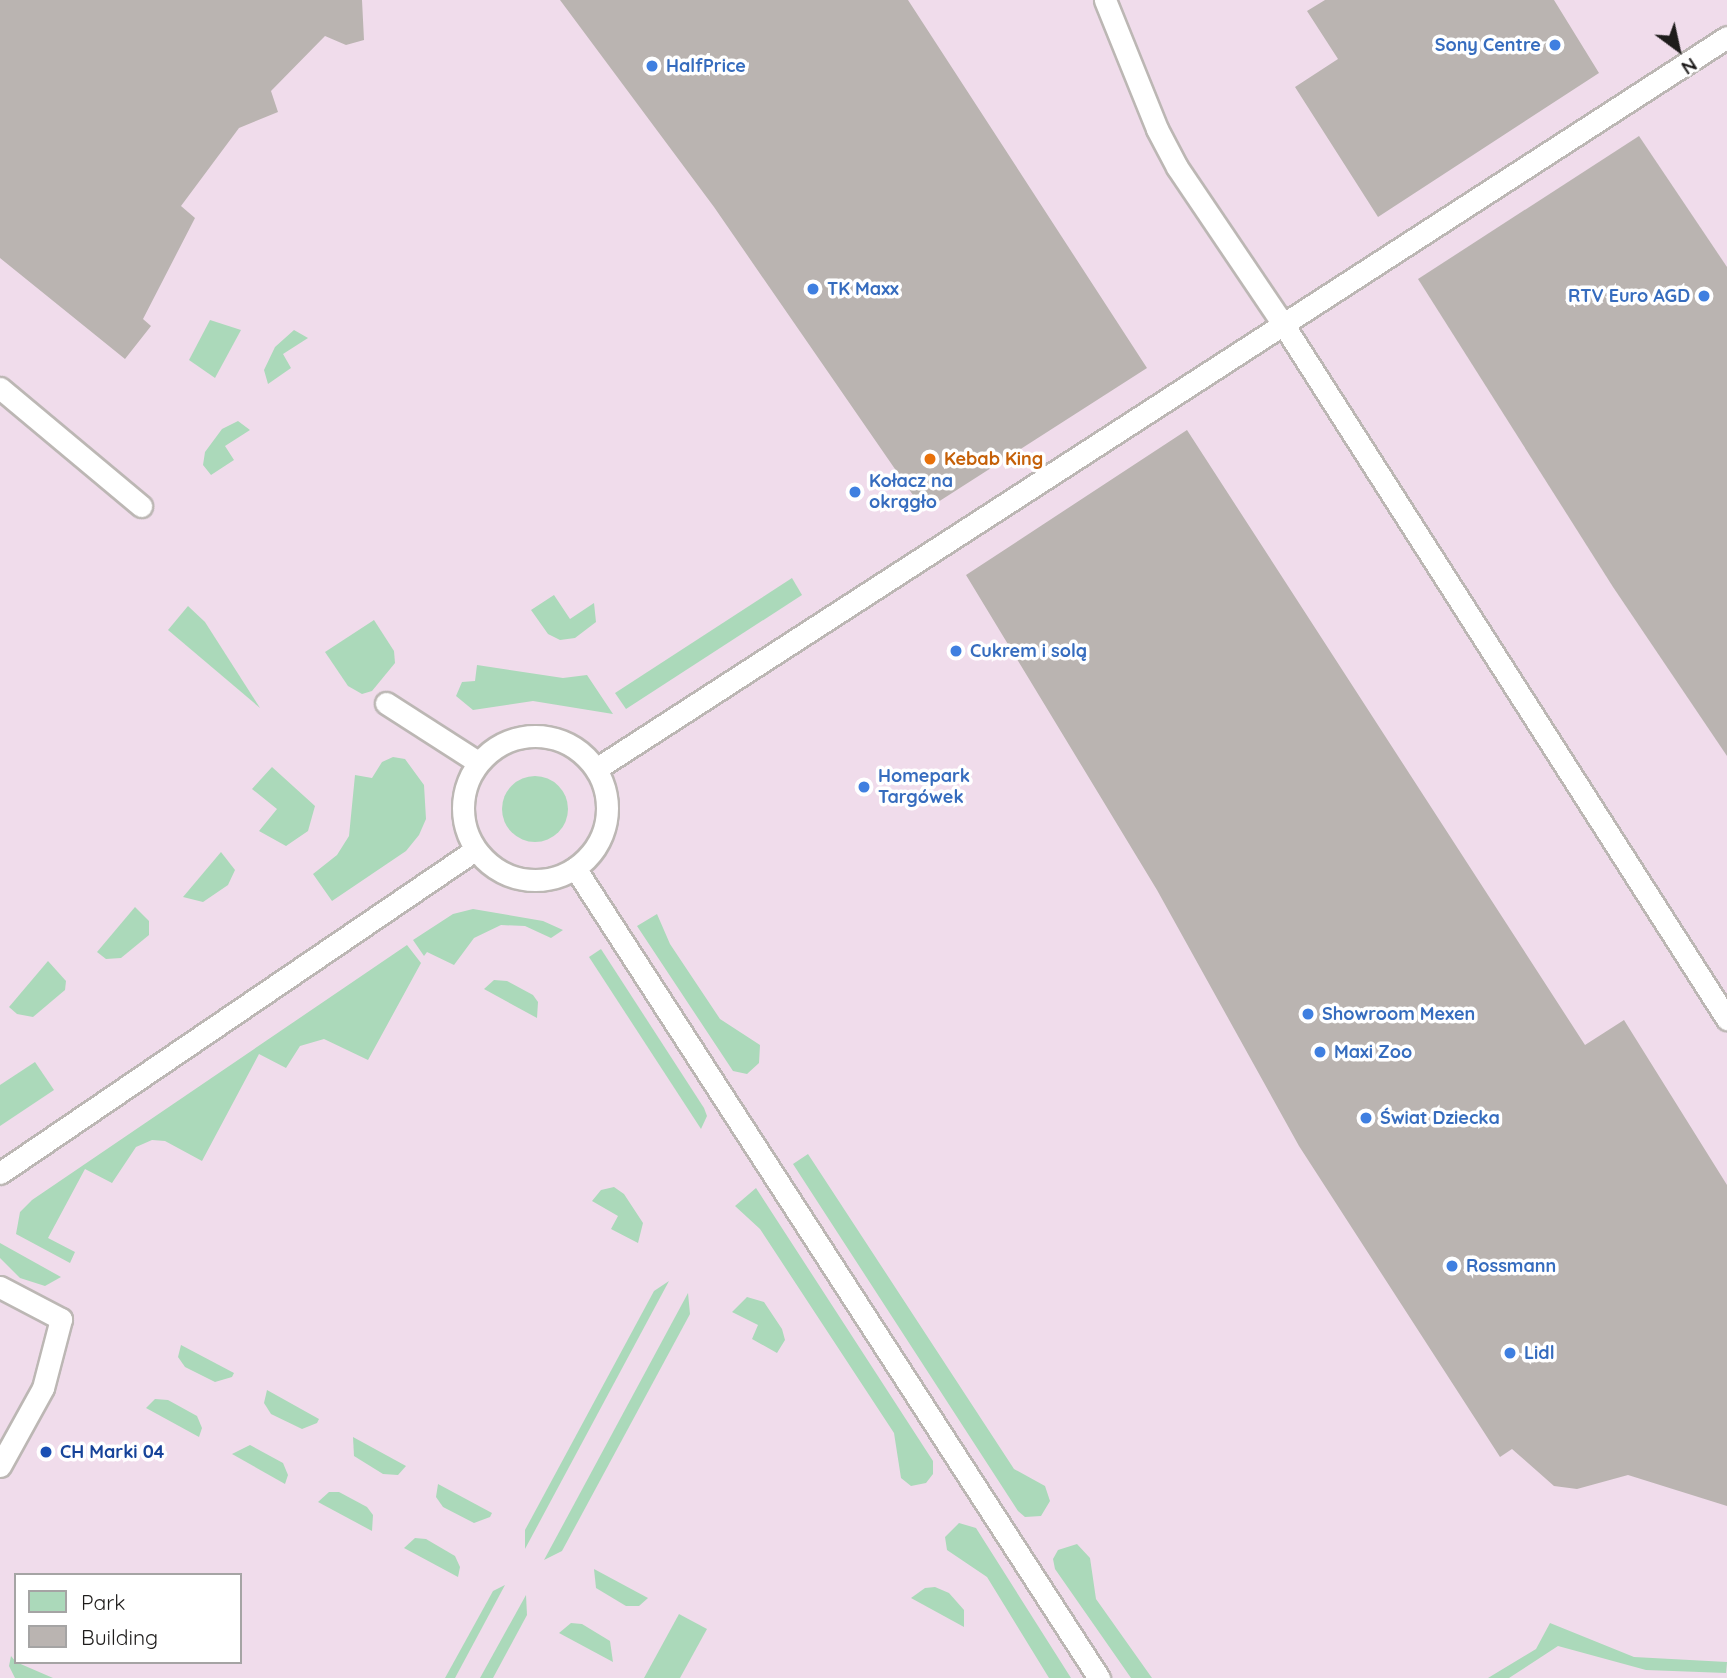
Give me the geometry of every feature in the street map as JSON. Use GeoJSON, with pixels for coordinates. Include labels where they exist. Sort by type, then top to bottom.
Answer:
{"type":"FeatureCollection","features":[{"type":"Feature","properties":{"kind":"lane"},"geometry":{"type":"LineString","coordinates":[[1105,0],[1157,129],[1177,167],[1283,324],[1727,1019]]}},
{"type":"Feature","properties":{"kind":"lane"},"geometry":{"type":"LineString","coordinates":[[596,769],[1727,37]]}},
{"type":"Feature","properties":{"kind":"lane"},"geometry":{"type":"LineString","coordinates":[[0,387],[141,506]]}},
{"type":"Feature","properties":{"kind":"lane"},"geometry":{"type":"LineString","coordinates":[[386,703],[478,762]]}},
{"type":"Feature","properties":{"kind":"lane"},"geometry":{"type":"LineString","coordinates":[[535,735],[560,740],[582,753],[596,769],[607,795],[607,820],[598,844],[575,868],[537,881],[513,878],[490,866],[475,850],[464,827],[462,802],[478,762],[499,745],[535,735]]}},
{"type":"Feature","properties":{"kind":"lane"},"geometry":{"type":"LineString","coordinates":[[0,1172],[475,850]]}},
{"type":"Feature","properties":{"kind":"lane"},"geometry":{"type":"LineString","coordinates":[[575,868],[1099,1678]]}},
{"type":"Feature","properties":{"kind":"lane"},"geometry":{"type":"LineString","coordinates":[[0,1287],[61,1319],[43,1388],[0,1466]]}},
{"type":"Feature","properties":{"kind":"shaded area","name":"Homepark Targówek"},"geometry":{"type":"Polygon","coordinates":[[[0,0],[1727,0],[1727,1678],[0,1678],[0,0]]]}},
{"type":"Feature","properties":{"kind":"green space"},"geometry":{"type":"Polygon","coordinates":[[[210,320],[241,330],[215,378],[189,360],[210,320]]]}},
{"type":"Feature","properties":{"kind":"green space"},"geometry":{"type":"Polygon","coordinates":[[[294,330],[308,338],[283,354],[291,368],[268,384],[264,370],[275,347],[294,330]]]}},
{"type":"Feature","properties":{"kind":"green space"},"geometry":{"type":"Polygon","coordinates":[[[238,421],[250,430],[225,446],[234,460],[211,475],[203,465],[205,452],[222,429],[238,421]]]}},
{"type":"Feature","properties":{"kind":"green space"},"geometry":{"type":"Polygon","coordinates":[[[792,578],[802,595],[626,709],[615,693],[792,578]]]}},
{"type":"Feature","properties":{"kind":"green space"},"geometry":{"type":"Polygon","coordinates":[[[554,595],[570,619],[594,603],[596,622],[575,638],[560,640],[548,634],[531,610],[554,595]]]}},
{"type":"Feature","properties":{"kind":"green space"},"geometry":{"type":"Polygon","coordinates":[[[188,606],[205,622],[260,708],[168,630],[188,606]]]}},
{"type":"Feature","properties":{"kind":"green space"},"geometry":{"type":"Polygon","coordinates":[[[374,620],[394,651],[395,663],[372,691],[362,694],[348,686],[325,652],[374,620]]]}},
{"type":"Feature","properties":{"kind":"green space"},"geometry":{"type":"Polygon","coordinates":[[[477,665],[563,678],[587,675],[613,714],[533,701],[473,710],[456,696],[462,682],[475,681],[477,665]]]}},
{"type":"Feature","properties":{"kind":"green space"},"geometry":{"type":"Polygon","coordinates":[[[393,757],[405,759],[424,785],[426,819],[419,835],[406,851],[332,901],[313,874],[337,855],[349,836],[355,775],[372,778],[382,762],[393,757]]]}},
{"type":"Feature","properties":{"kind":"green space"},"geometry":{"type":"Polygon","coordinates":[[[272,767],[315,806],[308,831],[286,846],[259,831],[277,809],[252,789],[272,767]]]}},
{"type":"Feature","properties":{"kind":"green space"},"geometry":{"type":"Polygon","coordinates":[[[535,776],[548,779],[558,786],[565,796],[568,809],[565,822],[558,832],[548,839],[535,842],[522,839],[512,832],[505,822],[502,809],[505,796],[512,786],[522,779],[535,776]]]}},
{"type":"Feature","properties":{"kind":"green space"},"geometry":{"type":"Polygon","coordinates":[[[221,852],[235,870],[228,885],[203,902],[183,897],[221,852]]]}},
{"type":"Feature","properties":{"kind":"green space"},"geometry":{"type":"Polygon","coordinates":[[[135,907],[149,921],[149,935],[121,958],[106,959],[97,952],[135,907]]]}},
{"type":"Feature","properties":{"kind":"green space"},"geometry":{"type":"Polygon","coordinates":[[[473,909],[543,921],[563,930],[551,938],[525,926],[501,925],[474,938],[454,965],[427,952],[424,956],[413,940],[453,914],[473,909]]]}},
{"type":"Feature","properties":{"kind":"green space"},"geometry":{"type":"Polygon","coordinates":[[[657,914],[670,944],[720,1019],[760,1045],[759,1063],[747,1074],[733,1071],[637,926],[657,914]]]}},
{"type":"Feature","properties":{"kind":"green space"},"geometry":{"type":"Polygon","coordinates":[[[407,945],[421,963],[368,1060],[324,1039],[300,1046],[286,1068],[259,1054],[202,1161],[165,1141],[152,1140],[136,1147],[112,1183],[85,1169],[48,1238],[75,1252],[70,1263],[16,1234],[20,1212],[32,1200],[407,945]]]}},
{"type":"Feature","properties":{"kind":"green space"},"geometry":{"type":"Polygon","coordinates":[[[601,949],[704,1108],[707,1116],[701,1129],[589,957],[601,949]]]}},
{"type":"Feature","properties":{"kind":"green space"},"geometry":{"type":"Polygon","coordinates":[[[48,961],[66,981],[65,990],[33,1017],[17,1014],[9,1007],[48,961]]]}},
{"type":"Feature","properties":{"kind":"green space"},"geometry":{"type":"Polygon","coordinates":[[[494,980],[507,981],[533,995],[538,1002],[537,1018],[484,989],[494,980]]]}},
{"type":"Feature","properties":{"kind":"green space"},"geometry":{"type":"Polygon","coordinates":[[[35,1062],[54,1090],[0,1126],[0,1085],[35,1062]]]}},
{"type":"Feature","properties":{"kind":"green space"},"geometry":{"type":"Polygon","coordinates":[[[808,1154],[1014,1469],[1045,1486],[1050,1501],[1041,1516],[1025,1517],[1018,1511],[793,1164],[808,1154]]]}},
{"type":"Feature","properties":{"kind":"green space"},"geometry":{"type":"Polygon","coordinates":[[[614,1187],[624,1194],[643,1223],[638,1243],[611,1229],[618,1216],[592,1201],[601,1190],[614,1187]]]}},
{"type":"Feature","properties":{"kind":"green space"},"geometry":{"type":"Polygon","coordinates":[[[756,1188],[933,1461],[933,1474],[926,1483],[911,1486],[901,1478],[894,1433],[760,1229],[735,1206],[756,1188]]]}},
{"type":"Feature","properties":{"kind":"green space"},"geometry":{"type":"Polygon","coordinates":[[[0,1243],[61,1277],[45,1286],[20,1278],[0,1258],[0,1243]]]}},
{"type":"Feature","properties":{"kind":"green space"},"geometry":{"type":"Polygon","coordinates":[[[669,1281],[525,1549],[525,1530],[654,1291],[669,1281]]]}},
{"type":"Feature","properties":{"kind":"green space"},"geometry":{"type":"Polygon","coordinates":[[[688,1293],[690,1314],[562,1551],[544,1560],[688,1293]]]}},
{"type":"Feature","properties":{"kind":"green space"},"geometry":{"type":"Polygon","coordinates":[[[747,1297],[764,1302],[782,1329],[785,1340],[777,1353],[752,1339],[758,1325],[732,1312],[747,1297]]]}},
{"type":"Feature","properties":{"kind":"green space"},"geometry":{"type":"Polygon","coordinates":[[[181,1345],[234,1373],[232,1377],[215,1382],[185,1367],[178,1357],[181,1345]]]}},
{"type":"Feature","properties":{"kind":"green space"},"geometry":{"type":"Polygon","coordinates":[[[267,1390],[319,1419],[317,1423],[302,1429],[271,1414],[264,1403],[267,1390]]]}},
{"type":"Feature","properties":{"kind":"green space"},"geometry":{"type":"Polygon","coordinates":[[[155,1399],[168,1400],[197,1416],[202,1428],[199,1437],[146,1408],[155,1399]]]}},
{"type":"Feature","properties":{"kind":"green space"},"geometry":{"type":"Polygon","coordinates":[[[353,1437],[406,1466],[398,1475],[383,1474],[354,1456],[353,1437]]]}},
{"type":"Feature","properties":{"kind":"green space"},"geometry":{"type":"Polygon","coordinates":[[[250,1445],[283,1463],[288,1475],[285,1484],[232,1454],[250,1445]]]}},
{"type":"Feature","properties":{"kind":"green space"},"geometry":{"type":"Polygon","coordinates":[[[438,1484],[492,1513],[490,1517],[474,1523],[443,1507],[436,1497],[438,1484]]]}},
{"type":"Feature","properties":{"kind":"green space"},"geometry":{"type":"Polygon","coordinates":[[[329,1492],[339,1492],[367,1507],[373,1515],[372,1531],[318,1502],[329,1492]]]}},
{"type":"Feature","properties":{"kind":"green space"},"geometry":{"type":"Polygon","coordinates":[[[959,1523],[976,1528],[1071,1678],[1049,1678],[987,1577],[947,1550],[945,1537],[959,1523]]]}},
{"type":"Feature","properties":{"kind":"green space"},"geometry":{"type":"Polygon","coordinates":[[[415,1538],[426,1539],[455,1556],[460,1567],[458,1577],[404,1548],[415,1538]]]}},
{"type":"Feature","properties":{"kind":"green space"},"geometry":{"type":"Polygon","coordinates":[[[1077,1544],[1090,1558],[1096,1599],[1152,1678],[1131,1678],[1055,1569],[1053,1559],[1058,1550],[1077,1544]]]}},
{"type":"Feature","properties":{"kind":"green space"},"geometry":{"type":"Polygon","coordinates":[[[594,1569],[648,1598],[639,1606],[626,1606],[596,1588],[594,1569]]]}},
{"type":"Feature","properties":{"kind":"green space"},"geometry":{"type":"Polygon","coordinates":[[[505,1585],[455,1678],[445,1678],[493,1591],[505,1585]]]}},
{"type":"Feature","properties":{"kind":"green space"},"geometry":{"type":"Polygon","coordinates":[[[935,1587],[949,1593],[964,1610],[964,1627],[911,1598],[925,1588],[935,1587]]]}},
{"type":"Feature","properties":{"kind":"green space"},"geometry":{"type":"Polygon","coordinates":[[[526,1595],[527,1615],[493,1678],[480,1678],[526,1595]]]}},
{"type":"Feature","properties":{"kind":"green space"},"geometry":{"type":"Polygon","coordinates":[[[679,1614],[707,1629],[680,1678],[644,1678],[679,1614]]]}},
{"type":"Feature","properties":{"kind":"green space"},"geometry":{"type":"Polygon","coordinates":[[[571,1623],[582,1624],[610,1641],[613,1662],[559,1633],[571,1623]]]}},
{"type":"Feature","properties":{"kind":"green space"},"geometry":{"type":"Polygon","coordinates":[[[1550,1623],[1634,1657],[1727,1662],[1726,1673],[1646,1670],[1558,1646],[1509,1678],[1488,1678],[1536,1649],[1550,1623]]]}},
{"type":"Feature","properties":{"kind":"green space"},"geometry":{"type":"Polygon","coordinates":[[[11,1656],[14,1664],[21,1664],[53,1678],[15,1678],[9,1666],[11,1656]]]}},
{"type":"Feature","properties":{"kind":"building"},"geometry":{"type":"Polygon","coordinates":[[[0,0],[362,0],[364,40],[346,45],[325,36],[271,91],[278,112],[239,128],[181,206],[195,218],[143,319],[151,326],[125,359],[0,258],[0,0]]]}},
{"type":"Feature","properties":{"kind":"building"},"geometry":{"type":"Polygon","coordinates":[[[560,0],[908,0],[1147,368],[924,511],[714,207],[560,0]]]}},
{"type":"Feature","properties":{"kind":"building"},"geometry":{"type":"Polygon","coordinates":[[[1325,0],[1554,0],[1599,73],[1378,217],[1295,87],[1338,59],[1307,11],[1325,0]]]}},
{"type":"Feature","properties":{"kind":"building"},"geometry":{"type":"Polygon","coordinates":[[[1639,136],[1727,267],[1727,756],[1613,587],[1418,279],[1639,136]]]}},
{"type":"Feature","properties":{"kind":"building"},"geometry":{"type":"Polygon","coordinates":[[[1187,430],[1585,1045],[1624,1020],[1727,1185],[1727,1506],[1628,1475],[1577,1489],[1554,1486],[1512,1449],[1500,1457],[1299,1146],[1157,890],[966,575],[1187,430]]]}},
{"type":"Feature","properties":{"kind":"place","name":"Sony Centre"},"geometry":{"type":"Point","coordinates":[1555,45]}},
{"type":"Feature","properties":{"kind":"place","name":"HalfPrice"},"geometry":{"type":"Point","coordinates":[652,66]}},
{"type":"Feature","properties":{"kind":"place","name":"TK Maxx"},"geometry":{"type":"Point","coordinates":[813,289]}},
{"type":"Feature","properties":{"kind":"place","name":"RTV Euro AGD"},"geometry":{"type":"Point","coordinates":[1704,296]}},
{"type":"Feature","properties":{"kind":"place","name":"Kebab King"},"geometry":{"type":"Point","coordinates":[930,459]}},
{"type":"Feature","properties":{"kind":"place","name":"Kołacz na okrągło"},"geometry":{"type":"Point","coordinates":[855,492]}},
{"type":"Feature","properties":{"kind":"place","name":"Cukrem i solą"},"geometry":{"type":"Point","coordinates":[956,651]}},
{"type":"Feature","properties":{"kind":"place","name":"Homepark Targówek"},"geometry":{"type":"Point","coordinates":[864,787]}},
{"type":"Feature","properties":{"kind":"place","name":"Showroom Mexen"},"geometry":{"type":"Point","coordinates":[1308,1014]}},
{"type":"Feature","properties":{"kind":"place","name":"Maxi Zoo"},"geometry":{"type":"Point","coordinates":[1320,1052]}},
{"type":"Feature","properties":{"kind":"place","name":"Świat Dziecka"},"geometry":{"type":"Point","coordinates":[1366,1118]}},
{"type":"Feature","properties":{"kind":"place","name":"Rossmann"},"geometry":{"type":"Point","coordinates":[1452,1266]}},
{"type":"Feature","properties":{"kind":"place","name":"Lidl"},"geometry":{"type":"Point","coordinates":[1510,1353]}},
{"type":"Feature","properties":{"kind":"place","name":"CH Marki 04"},"geometry":{"type":"Point","coordinates":[46,1452]}}]}
